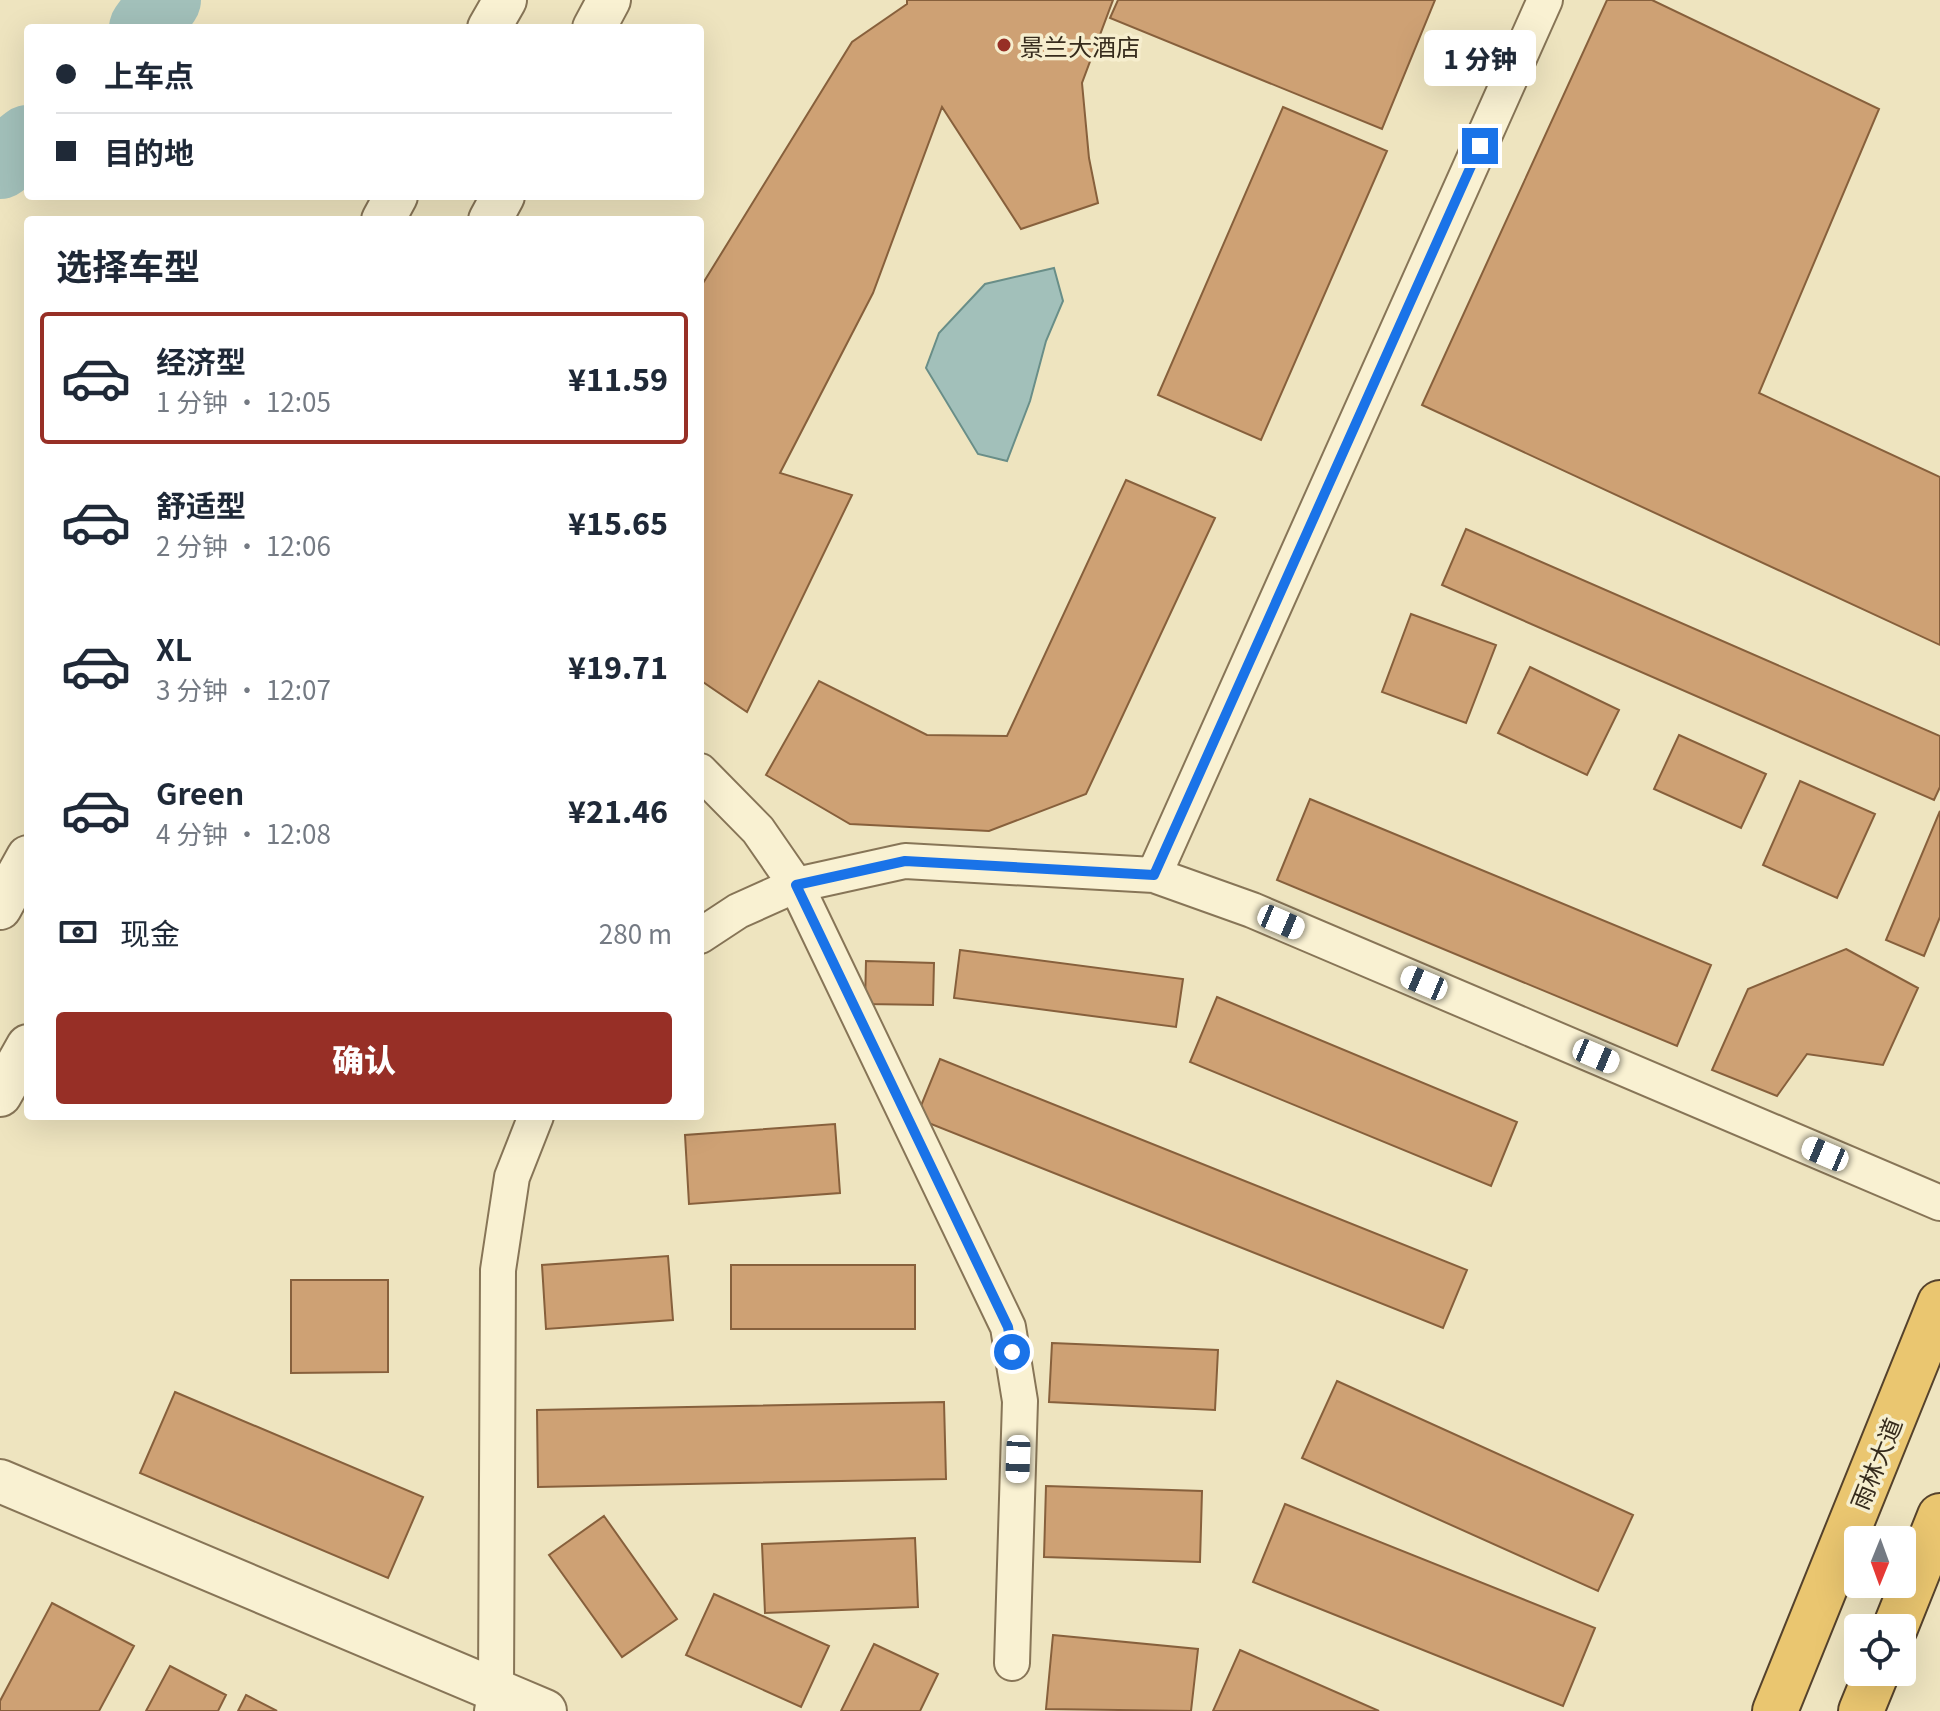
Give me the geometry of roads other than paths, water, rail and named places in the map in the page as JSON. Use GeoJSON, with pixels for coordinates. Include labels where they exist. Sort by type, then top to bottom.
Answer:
{"type":"FeatureCollection","features":[{"type":"Feature","properties":{"kind":"highway","name":"雨林大道"},"geometry":{"type":"LineString","coordinates":[[1775,1711],[1940,1303]]}},
{"type":"Feature","properties":{"kind":"highway"},"geometry":{"type":"LineString","coordinates":[[1901,1614],[1940,1516]]}},
{"type":"Feature","properties":{"kind":"highway"},"geometry":{"type":"LineString","coordinates":[[1861,1711],[1871,1686]]}},
{"type":"Feature","properties":{"kind":"street"},"geometry":{"type":"LineString","coordinates":[[491,24],[505,0]]}},
{"type":"Feature","properties":{"kind":"street"},"geometry":{"type":"LineString","coordinates":[[596,24],[609,0]]}},
{"type":"Feature","properties":{"kind":"street"},"geometry":{"type":"LineString","coordinates":[[1154,875],[1545,0]]}},
{"type":"Feature","properties":{"kind":"street"},"geometry":{"type":"LineString","coordinates":[[704,775],[758,830],[796,885],[1008,1327],[1020,1401],[1012,1663]]}},
{"type":"Feature","properties":{"kind":"street"},"geometry":{"type":"LineString","coordinates":[[704,933],[738,911],[796,885],[905,861],[1154,875],[1252,910],[1940,1203]]}},
{"type":"Feature","properties":{"kind":"street"},"geometry":{"type":"LineString","coordinates":[[0,908],[24,864]]}},
{"type":"Feature","properties":{"kind":"street"},"geometry":{"type":"LineString","coordinates":[[0,1095],[24,1053]]}},
{"type":"Feature","properties":{"kind":"street"},"geometry":{"type":"LineString","coordinates":[[494,1700],[498,1270],[512,1177],[534,1120]]}},
{"type":"Feature","properties":{"kind":"street"},"geometry":{"type":"LineString","coordinates":[[0,1481],[494,1700],[545,1711]]}},
{"type":"Feature","properties":{"kind":"water"},"geometry":{"type":"Polygon","coordinates":[[[1054,268],[1063,301],[1046,341],[1030,401],[1007,461],[978,454],[926,368],[939,333],[985,284],[1054,268]]]}},
{"type":"Feature","properties":{"kind":"waterway"},"geometry":{"type":"LineString","coordinates":[[148,24],[165,0]]}},
{"type":"Feature","properties":{"kind":"waterway"},"geometry":{"type":"LineString","coordinates":[[0,163],[24,144]]}},
{"type":"Feature","properties":{"kind":"place","name":"景兰大酒店"},"geometry":{"type":"Point","coordinates":[1004,45]}}]}
